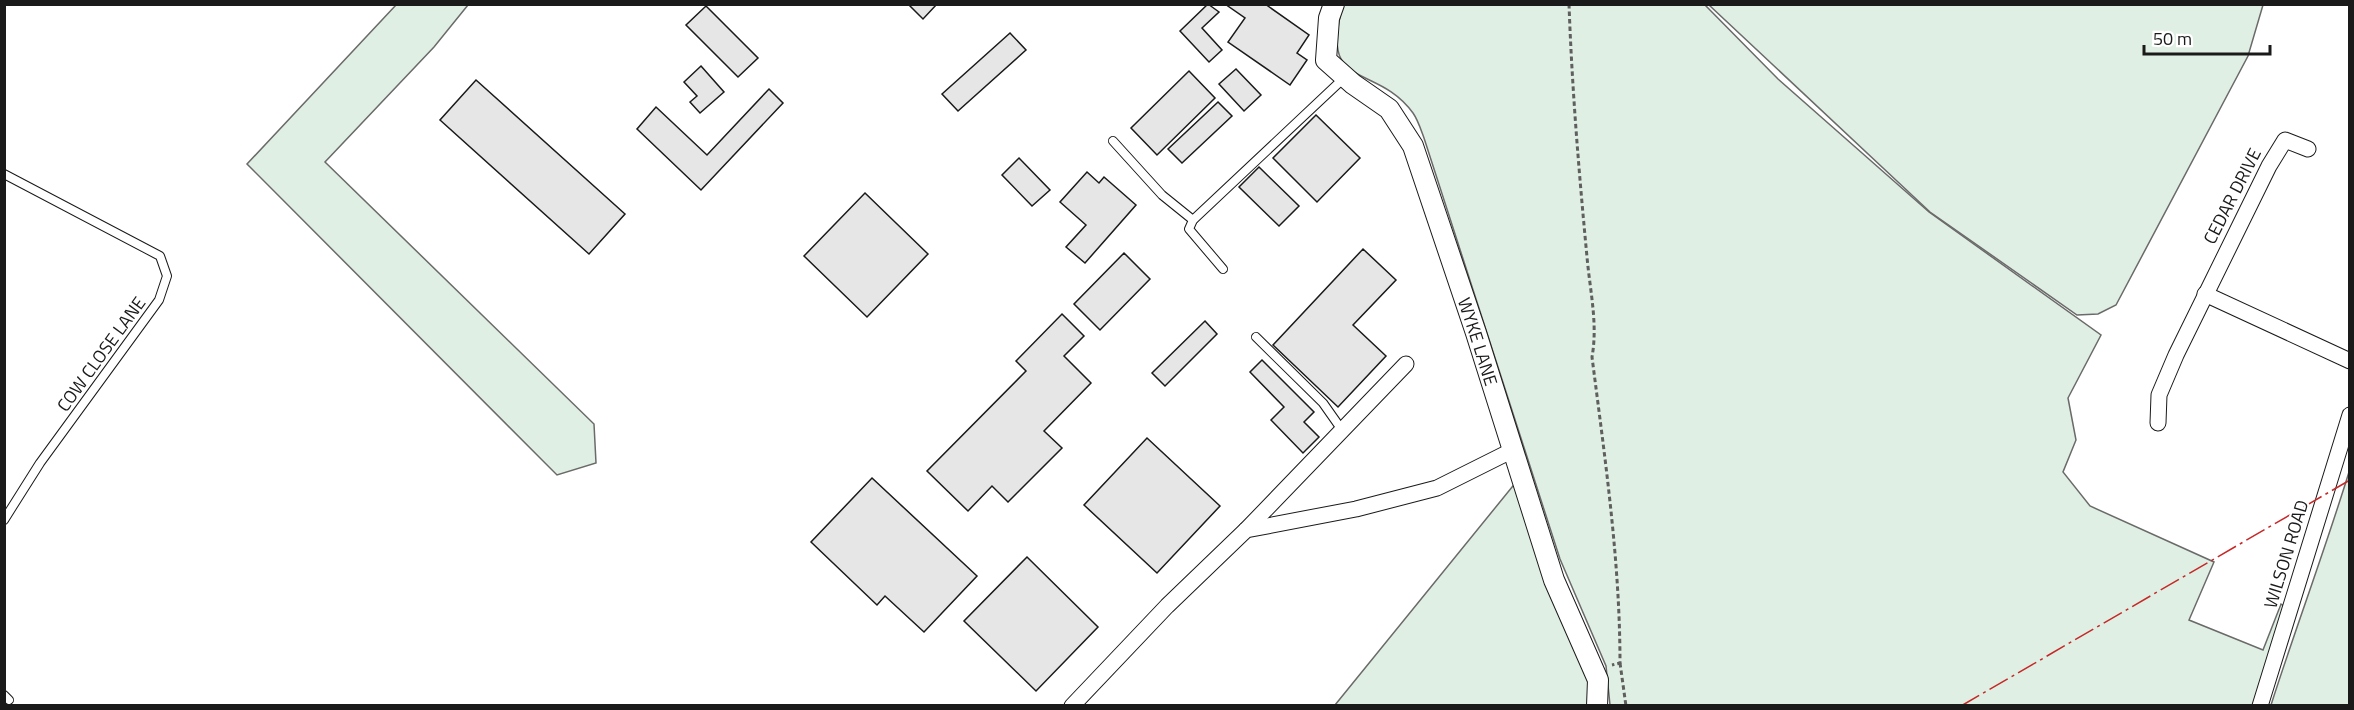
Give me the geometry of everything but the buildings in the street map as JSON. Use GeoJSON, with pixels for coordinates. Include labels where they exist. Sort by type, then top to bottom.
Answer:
{"type":"FeatureCollection","features":[{"type":"Feature","properties":{"kind":"street","name":"WYKE LANE"},"geometry":{"type":"LineString","coordinates":[[1334,4],[1329,18],[1326,60],[1389,109],[1413,146],[1554,580],[1598,680],[1598,705]]}},
{"type":"Feature","properties":{"kind":"street","name":"CEDAR DRIVE"},"geometry":{"type":"LineString","coordinates":[[2158,423],[2159,395],[2249,204],[2284,140],[2308,149]]}},
{"type":"Feature","properties":{"kind":"street"},"geometry":{"type":"LineString","coordinates":[[2205,294],[2349,362]]}},
{"type":"Feature","properties":{"kind":"street"},"geometry":{"type":"LineString","coordinates":[[1072,705],[1167,606],[1246,530],[1406,364]]}},
{"type":"Feature","properties":{"kind":"street","name":"WILSON ROAD"},"geometry":{"type":"LineString","coordinates":[[2260,705],[2349,415]]}},
{"type":"Feature","properties":{"kind":"street"},"geometry":{"type":"LineString","coordinates":[[1246,530],[1356,509],[1437,488],[1513,450]]}},
{"type":"Feature","properties":{"kind":"lane"},"geometry":{"type":"LineString","coordinates":[[1223,269],[1188,228],[1193,220],[1345,77]]}},
{"type":"Feature","properties":{"kind":"lane"},"geometry":{"type":"LineString","coordinates":[[1113,141],[1162,195],[1193,220]]}},
{"type":"Feature","properties":{"kind":"lane","name":"COW CLOSE LANE"},"geometry":{"type":"LineString","coordinates":[[4,174],[160,256],[167,276],[159,300],[40,463],[4,520]]}},
{"type":"Feature","properties":{"kind":"lane"},"geometry":{"type":"LineString","coordinates":[[1257,337],[1323,403],[1342,430]]}},
{"type":"Feature","properties":{"kind":"path"},"geometry":{"type":"LineString","coordinates":[[1569,4],[1570,50],[1587,257],[1596,335],[1592,357],[1614,528],[1620,613],[1620,663],[1626,705]]}},
{"type":"Feature","properties":{"kind":"path"},"geometry":{"type":"LineString","coordinates":[[1593,669],[1620,663]]}},
{"type":"Feature","properties":{"kind":"green space"},"geometry":{"type":"Polygon","coordinates":[[[396,5],[468,5],[434,47],[325,162],[594,424],[596,463],[557,475],[247,164],[396,5]]]}},
{"type":"Feature","properties":{"kind":"green space"},"geometry":{"type":"Polygon","coordinates":[[[1343,5],[1705,5],[1778,79],[1929,212],[2101,335],[2068,398],[2076,440],[2063,472],[2090,506],[2214,562],[2189,620],[2263,650],[2281,604],[2286,607],[2255,705],[1610,705],[1606,666],[1560,559],[1421,128],[1413,113],[1398,97],[1344,64],[1338,51],[1337,33],[1343,5]]]}},
{"type":"Feature","properties":{"kind":"green space"},"geometry":{"type":"Polygon","coordinates":[[[1709,5],[2263,5],[2248,56],[2116,305],[2098,314],[2077,315],[1930,212],[1709,5]]]}},
{"type":"Feature","properties":{"kind":"green space"},"geometry":{"type":"Polygon","coordinates":[[[2349,472],[2349,705],[2271,705],[2330,530],[2349,472]]]}},
{"type":"Feature","properties":{"kind":"green space"},"geometry":{"type":"Polygon","coordinates":[[[1521,476],[1597,705],[1335,705],[1521,476]]]}},
{"type":"Feature","properties":{"kind":"power"},"geometry":{"type":"LineString","coordinates":[[1961,706],[2350,480]]}}]}
